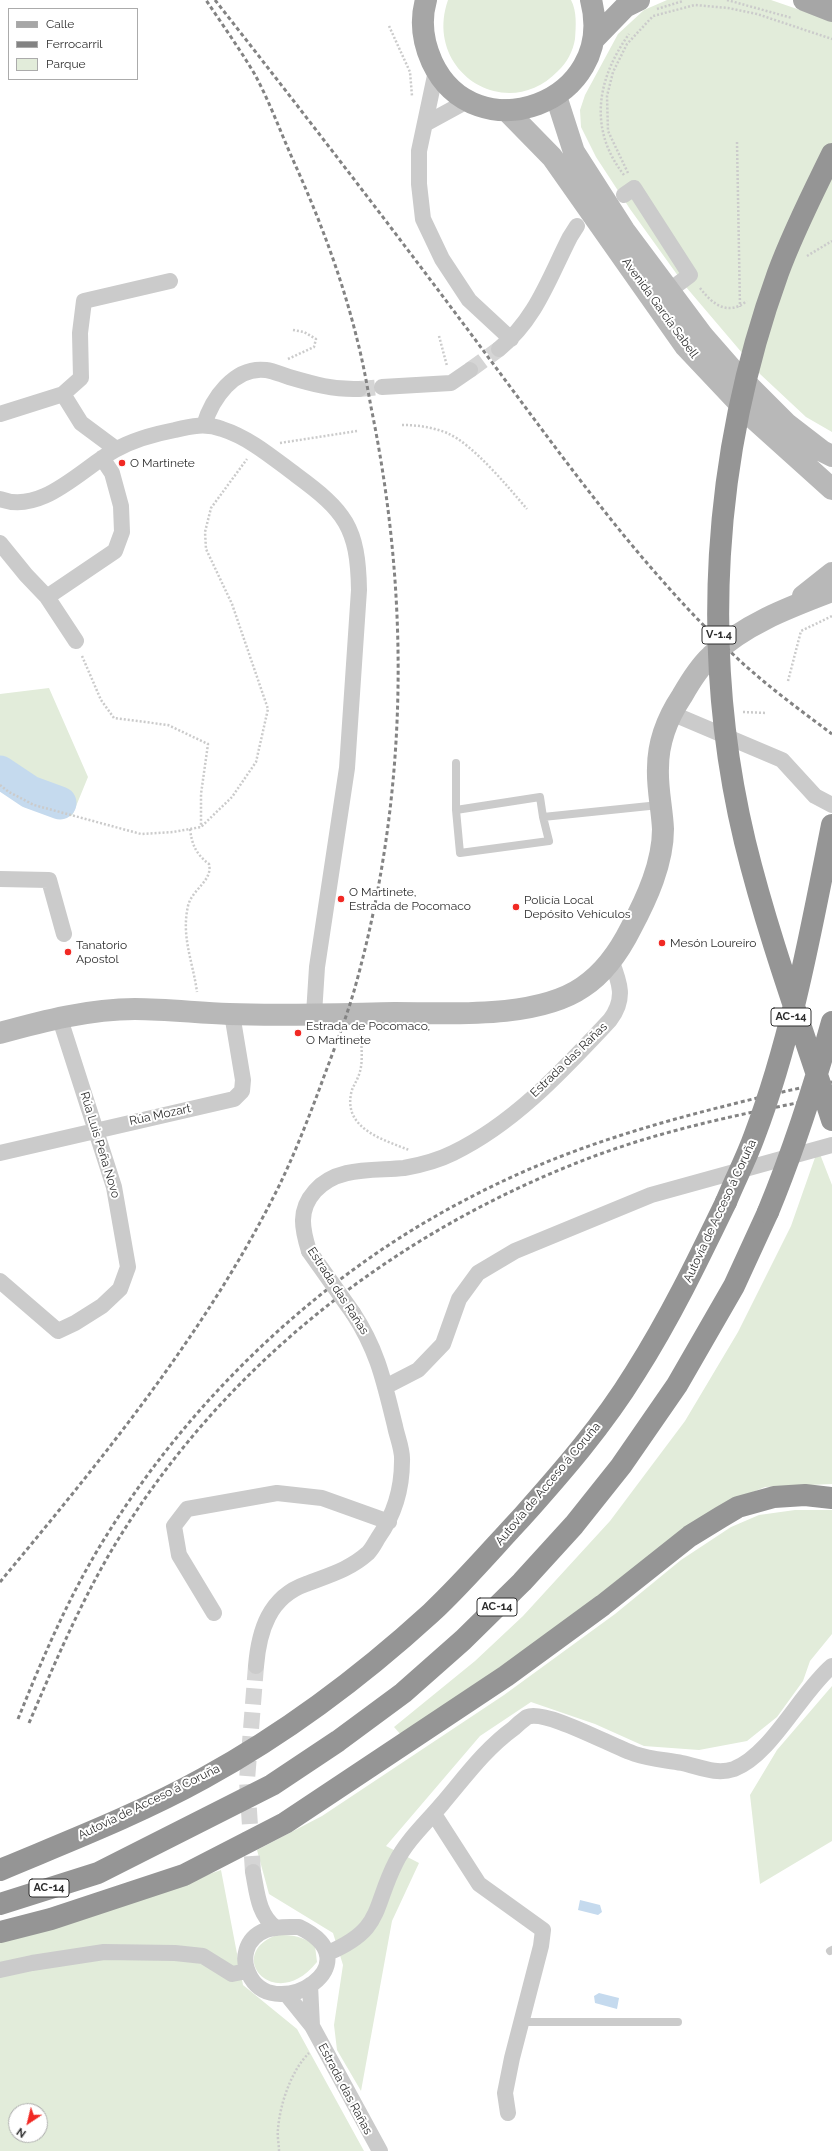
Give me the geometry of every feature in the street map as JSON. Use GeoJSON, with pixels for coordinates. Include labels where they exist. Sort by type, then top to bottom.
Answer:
{"type":"FeatureCollection","features":[{"type":"Feature","properties":{"kind":"highway","name":"V-1.4"},"geometry":{"type":"LineString","coordinates":[[832,154],[805,209],[778,273],[755,345],[744,390],[737,420],[725,491],[719,566],[718,626],[722,697],[730,764],[745,841],[768,925],[832,1120]]}},
{"type":"Feature","properties":{"kind":"highway","name":"Autovía de Acceso á Coruña"},"geometry":{"type":"LineString","coordinates":[[0,1870],[113,1823],[204,1778],[291,1725],[370,1665],[432,1612],[490,1552],[593,1434],[635,1374],[681,1295],[726,1202],[754,1138],[791,1020],[807,952],[832,825]]}},
{"type":"Feature","properties":{"kind":"highway","name":"AC-14"},"geometry":{"type":"LineString","coordinates":[[0,1904],[98,1873],[272,1785],[332,1745],[403,1693],[463,1640],[517,1587],[574,1525],[621,1466],[677,1385],[734,1286],[768,1212],[791,1155],[813,1090],[832,1022]]}},
{"type":"Feature","properties":{"kind":"highway"},"geometry":{"type":"LineString","coordinates":[[0,1932],[51,1919],[184,1875],[285,1823],[506,1676],[603,1605],[690,1536],[738,1507],[774,1497],[805,1495],[832,1498]]}},
{"type":"Feature","properties":{"kind":"highway"},"geometry":{"type":"LineString","coordinates":[[0,1917],[98,1873]]}},
{"type":"Feature","properties":{"kind":"main road"},"geometry":{"type":"LineString","coordinates":[[410,0],[422,24],[426,48],[436,71],[453,90],[469,100],[487,107],[506,110],[532,107],[556,96],[574,81],[586,62],[593,40],[594,14],[591,0]]}},
{"type":"Feature","properties":{"kind":"main road"},"geometry":{"type":"LineString","coordinates":[[422,24],[426,0]]}},
{"type":"Feature","properties":{"kind":"main road"},"geometry":{"type":"LineString","coordinates":[[593,40],[625,7],[647,5]]}},
{"type":"Feature","properties":{"kind":"main road"},"geometry":{"type":"LineString","coordinates":[[801,10],[832,11]]}},
{"type":"Feature","properties":{"kind":"street"},"geometry":{"type":"LineString","coordinates":[[436,71],[419,151],[419,184],[423,219],[442,259],[468,300],[505,344],[527,322],[577,226]]}},
{"type":"Feature","properties":{"kind":"street","name":"Avenida García Sabell"},"geometry":{"type":"LineString","coordinates":[[556,96],[574,152],[624,230],[703,336],[758,397],[787,424],[822,451],[832,456]]}},
{"type":"Feature","properties":{"kind":"street"},"geometry":{"type":"LineString","coordinates":[[425,124],[469,100]]}},
{"type":"Feature","properties":{"kind":"street","name":"Avenida García Sabell"},"geometry":{"type":"LineString","coordinates":[[506,110],[552,157],[685,346],[752,417],[832,489]]}},
{"type":"Feature","properties":{"kind":"street"},"geometry":{"type":"LineString","coordinates":[[629,192],[690,275],[670,290]]}},
{"type":"Feature","properties":{"kind":"street"},"geometry":{"type":"LineString","coordinates":[[0,414],[63,394],[81,378],[80,333],[84,301],[170,281]]}},
{"type":"Feature","properties":{"kind":"street"},"geometry":{"type":"LineString","coordinates":[[204,425],[212,405],[222,389],[246,372],[265,370],[317,385],[341,390],[359,389]]}},
{"type":"Feature","properties":{"kind":"street"},"geometry":{"type":"LineString","coordinates":[[382,387],[451,383],[470,370]]}},
{"type":"Feature","properties":{"kind":"street"},"geometry":{"type":"LineString","coordinates":[[63,394],[81,423],[116,449]]}},
{"type":"Feature","properties":{"kind":"street"},"geometry":{"type":"LineString","coordinates":[[0,499],[7,502],[26,500],[49,494],[56,491],[116,449],[160,433],[204,425],[221,428],[261,449],[317,490],[340,512],[352,537],[359,564],[357,634],[347,768],[317,967],[314,1014]]}},
{"type":"Feature","properties":{"kind":"street"},"geometry":{"type":"LineString","coordinates":[[47,597],[115,551],[122,532],[121,506],[112,473],[102,458]]}},
{"type":"Feature","properties":{"kind":"street"},"geometry":{"type":"LineString","coordinates":[[808,467],[832,503]]}},
{"type":"Feature","properties":{"kind":"street"},"geometry":{"type":"LineString","coordinates":[[0,542],[26,575],[47,597],[76,641]]}},
{"type":"Feature","properties":{"kind":"street"},"geometry":{"type":"LineString","coordinates":[[788,608],[832,573]]}},
{"type":"Feature","properties":{"kind":"street"},"geometry":{"type":"LineString","coordinates":[[0,1033],[60,1018],[133,1009],[232,1014],[360,1014],[479,1011],[537,1006],[565,998],[585,986],[611,960],[624,941],[652,884],[661,848],[662,828],[658,767],[662,737],[671,713],[694,677],[710,656],[732,639],[788,608],[832,591]]}},
{"type":"Feature","properties":{"kind":"street"},"geometry":{"type":"LineString","coordinates":[[671,713],[782,760],[815,796],[832,805]]}},
{"type":"Feature","properties":{"kind":"street"},"geometry":{"type":"LineString","coordinates":[[0,879],[49,880],[64,934]]}},
{"type":"Feature","properties":{"kind":"street","name":"Estrada das Rañas"},"geometry":{"type":"LineString","coordinates":[[256,1666],[258,1641],[265,1622],[283,1596],[304,1584],[336,1574],[368,1552],[390,1522],[400,1494],[403,1460],[385,1387],[368,1336],[310,1251],[302,1230],[303,1218],[307,1204],[315,1191],[340,1175],[366,1169],[402,1168],[434,1162],[472,1144],[511,1115],[552,1079],[618,1011],[621,1000],[617,975],[611,960]]}},
{"type":"Feature","properties":{"kind":"street","name":"Rúa Mozart"},"geometry":{"type":"LineString","coordinates":[[0,1153],[234,1098],[242,1091],[243,1080],[232,1014]]}},
{"type":"Feature","properties":{"kind":"street","name":"Rúa Luis Peña Novo"},"geometry":{"type":"LineString","coordinates":[[0,1281],[58,1330],[75,1323],[102,1306],[120,1289],[128,1267],[123,1230],[114,1187],[60,1018]]}},
{"type":"Feature","properties":{"kind":"street"},"geometry":{"type":"LineString","coordinates":[[385,1387],[418,1370],[443,1344],[459,1300],[478,1273],[515,1251],[651,1195],[832,1145]]}},
{"type":"Feature","properties":{"kind":"street"},"geometry":{"type":"LineString","coordinates":[[214,1613],[179,1554],[174,1526],[187,1509],[277,1493],[322,1498],[390,1522]]}},
{"type":"Feature","properties":{"kind":"street"},"geometry":{"type":"LineString","coordinates":[[328,1953],[357,1938],[368,1928],[375,1916],[396,1862],[407,1844],[434,1814],[476,1762],[504,1735],[528,1717],[547,1717],[559,1721],[610,1744],[642,1756],[720,1772],[735,1768],[762,1748],[810,1688],[832,1666]]}},
{"type":"Feature","properties":{"kind":"street"},"geometry":{"type":"LineString","coordinates":[[434,1814],[479,1884],[543,1930],[541,1946],[521,2022],[505,2093],[508,2113]]}},
{"type":"Feature","properties":{"kind":"street"},"geometry":{"type":"LineString","coordinates":[[254,1872],[259,1904],[266,1921],[276,1928]]}},
{"type":"Feature","properties":{"kind":"street"},"geometry":{"type":"LineString","coordinates":[[256,1938],[259,1904]]}},
{"type":"Feature","properties":{"kind":"street"},"geometry":{"type":"LineString","coordinates":[[299,1927],[322,1942],[328,1953],[329,1962],[310,1985],[298,1992],[287,1995],[275,1995],[265,1992],[254,1983],[244,1962],[245,1952],[250,1942],[264,1930],[276,1928],[299,1927]]}},
{"type":"Feature","properties":{"kind":"street"},"geometry":{"type":"LineString","coordinates":[[0,1970],[32,1962],[104,1952],[175,1953],[203,1956],[232,1974],[247,1971]]}},
{"type":"Feature","properties":{"kind":"street","name":"Estrada das Rañas"},"geometry":{"type":"LineString","coordinates":[[310,1985],[312,2026]]}},
{"type":"Feature","properties":{"kind":"street","name":"Estrada das Rañas"},"geometry":{"type":"LineString","coordinates":[[287,1995],[312,2026],[380,2151]]}},
{"type":"Feature","properties":{"kind":"lane"},"geometry":{"type":"LineString","coordinates":[[456,763],[456,810],[460,853],[549,841],[540,796],[456,810]]}},
{"type":"Feature","properties":{"kind":"lane"},"geometry":{"type":"LineString","coordinates":[[544,817],[660,805]]}},
{"type":"Feature","properties":{"kind":"lane"},"geometry":{"type":"LineString","coordinates":[[521,2022],[678,2022]]}},
{"type":"Feature","properties":{"kind":"path"},"geometry":{"type":"LineString","coordinates":[[647,5],[687,0]]}},
{"type":"Feature","properties":{"kind":"path"},"geometry":{"type":"LineString","coordinates":[[727,0],[801,10]]}},
{"type":"Feature","properties":{"kind":"path"},"geometry":{"type":"LineString","coordinates":[[629,192],[608,131],[607,96],[613,72],[627,44],[653,16],[695,5],[728,8],[757,14],[832,39]]}},
{"type":"Feature","properties":{"kind":"path"},"geometry":{"type":"LineString","coordinates":[[389,26],[410,72],[413,110],[425,124]]}},
{"type":"Feature","properties":{"kind":"path"},"geometry":{"type":"LineString","coordinates":[[629,192],[604,139],[600,122],[601,96],[609,69],[620,47],[633,28]]}},
{"type":"Feature","properties":{"kind":"path"},"geometry":{"type":"LineString","coordinates":[[737,142],[740,307]]}},
{"type":"Feature","properties":{"kind":"path"},"geometry":{"type":"LineString","coordinates":[[265,370],[314,347],[316,339],[304,332],[293,330]]}},
{"type":"Feature","properties":{"kind":"path"},"geometry":{"type":"LineString","coordinates":[[439,336],[451,383]]}},
{"type":"Feature","properties":{"kind":"path"},"geometry":{"type":"LineString","coordinates":[[402,425],[420,425],[448,433],[477,454],[527,509]]}},
{"type":"Feature","properties":{"kind":"path"},"geometry":{"type":"LineString","coordinates":[[0,785],[9,792],[34,805],[141,834],[173,832],[201,827],[232,797],[256,762],[268,709],[232,604],[206,549],[205,532],[211,508],[261,449],[279,443],[357,431]]}},
{"type":"Feature","properties":{"kind":"path"},"geometry":{"type":"LineString","coordinates":[[788,681],[801,631],[832,616]]}},
{"type":"Feature","properties":{"kind":"path"},"geometry":{"type":"LineString","coordinates":[[76,641],[101,700],[114,718],[168,725],[208,744],[201,794],[201,827]]}},
{"type":"Feature","properties":{"kind":"path"},"geometry":{"type":"LineString","coordinates":[[190,829],[192,844],[200,857],[209,864],[211,871],[207,878],[196,889],[188,906],[185,938],[195,976],[200,1012]]}},
{"type":"Feature","properties":{"kind":"path"},"geometry":{"type":"LineString","coordinates":[[360,1014],[361,1068],[350,1097],[352,1110],[356,1120],[369,1132],[434,1162]]}},
{"type":"Feature","properties":{"kind":"path"},"geometry":{"type":"LineString","coordinates":[[279,2151],[278,2130],[285,2097],[299,2063],[320,2043]]}},
{"type":"Feature","properties":{"kind":"green space"},"geometry":{"type":"Polygon","coordinates":[[[448,0],[571,0],[576,24],[573,48],[567,61],[561,68],[537,86],[515,93],[494,91],[474,82],[458,68],[447,49],[443,26],[448,0]]]}},
{"type":"Feature","properties":{"kind":"green space"},"geometry":{"type":"Polygon","coordinates":[[[667,0],[771,0],[832,21],[832,432],[806,417],[760,374],[686,287],[630,209],[596,157],[581,127],[580,110],[585,95],[618,34],[644,10],[667,0]]]}},
{"type":"Feature","properties":{"kind":"green space"},"geometry":{"type":"Polygon","coordinates":[[[49,688],[88,777],[72,816],[0,768],[0,694],[49,688]]]}},
{"type":"Feature","properties":{"kind":"green space"},"geometry":{"type":"Polygon","coordinates":[[[818,1149],[832,1185],[832,1484],[765,1487],[729,1502],[519,1658],[402,1736],[394,1727],[475,1661],[523,1616],[610,1521],[685,1421],[738,1332],[791,1226],[818,1149]]]}},
{"type":"Feature","properties":{"kind":"green space"},"geometry":{"type":"Polygon","coordinates":[[[795,1510],[832,1510],[832,1634],[810,1661],[803,1681],[777,1717],[747,1741],[699,1750],[644,1746],[595,1724],[531,1702],[480,1736],[386,1846],[419,1863],[392,1921],[361,2091],[337,2050],[334,2025],[343,1965],[333,1933],[269,1894],[257,1850],[322,1816],[504,1695],[615,1614],[681,1560],[731,1527],[759,1515],[795,1510]]]}},
{"type":"Feature","properties":{"kind":"green space"},"geometry":{"type":"Polygon","coordinates":[[[832,1686],[832,1841],[760,1884],[750,1795],[777,1750],[832,1686]]]}},
{"type":"Feature","properties":{"kind":"green space"},"geometry":{"type":"Polygon","coordinates":[[[221,1870],[243,1985],[297,2029],[364,2151],[0,2151],[0,1941],[103,1911],[221,1870]]]}},
{"type":"Feature","properties":{"kind":"green space"},"geometry":{"type":"Polygon","coordinates":[[[277,1935],[298,1937],[315,1946],[317,1962],[301,1977],[285,1983],[272,1982],[261,1976],[255,1966],[255,1955],[261,1944],[277,1935]]]}},
{"type":"Feature","properties":{"kind":"water"},"geometry":{"type":"Polygon","coordinates":[[[580,1900],[600,1905],[602,1912],[598,1915],[578,1910],[580,1900]]]}},
{"type":"Feature","properties":{"kind":"water"},"geometry":{"type":"Polygon","coordinates":[[[599,1993],[619,1998],[617,2009],[595,2003],[594,1996],[599,1993]]]}},
{"type":"Feature","properties":{"kind":"waterway"},"geometry":{"type":"LineString","coordinates":[[0,772],[30,792],[60,803]]}},
{"type":"Feature","properties":{"kind":"tunnel"},"geometry":{"type":"LineString","coordinates":[[470,370],[499,349]]}},
{"type":"Feature","properties":{"kind":"tunnel"},"geometry":{"type":"LineString","coordinates":[[359,389],[382,387]]}},
{"type":"Feature","properties":{"kind":"tunnel"},"geometry":{"type":"LineString","coordinates":[[253,1872],[247,1780],[256,1666]]}},
{"type":"Feature","properties":{"kind":"railway"},"geometry":{"type":"LineString","coordinates":[[0,1582],[77,1488],[151,1392],[220,1292],[251,1240],[279,1186],[295,1150],[310,1114],[350,1004],[372,919],[385,847],[394,774],[398,700],[397,627],[393,554],[384,480],[363,365],[351,316],[321,226],[270,105],[254,73],[206,0]]}},
{"type":"Feature","properties":{"kind":"railway"},"geometry":{"type":"LineString","coordinates":[[215,0],[391,227],[580,480],[639,554],[670,590],[737,658],[772,688],[832,734]]}},
{"type":"Feature","properties":{"kind":"railway"},"geometry":{"type":"LineString","coordinates":[[18,1719],[74,1592],[97,1551],[132,1497],[170,1445],[213,1396],[259,1349],[307,1305],[359,1266],[413,1230],[469,1198],[531,1169],[562,1156],[627,1133],[765,1096],[832,1082]]}},
{"type":"Feature","properties":{"kind":"railway"},"geometry":{"type":"LineString","coordinates":[[29,1723],[67,1637],[98,1574],[154,1486],[203,1424],[258,1366],[317,1314],[381,1266],[448,1224],[519,1188],[592,1157],[680,1129],[832,1096]]}},
{"type":"Feature","properties":{"kind":"place","name":"O Martinete"},"geometry":{"type":"Point","coordinates":[122,463]}},
{"type":"Feature","properties":{"kind":"place","name":"O Martinete, Estrada de Pocomaco"},"geometry":{"type":"Point","coordinates":[341,899]}},
{"type":"Feature","properties":{"kind":"place","name":"Policía Local Depósito Vehículos"},"geometry":{"type":"Point","coordinates":[516,907]}},
{"type":"Feature","properties":{"kind":"place","name":"Mesón Loureiro"},"geometry":{"type":"Point","coordinates":[662,943]}},
{"type":"Feature","properties":{"kind":"place","name":"Tanatorio Apostol"},"geometry":{"type":"Point","coordinates":[68,952]}},
{"type":"Feature","properties":{"kind":"place","name":"Estrada de Pocomaco, O Martinete"},"geometry":{"type":"Point","coordinates":[298,1033]}}]}
